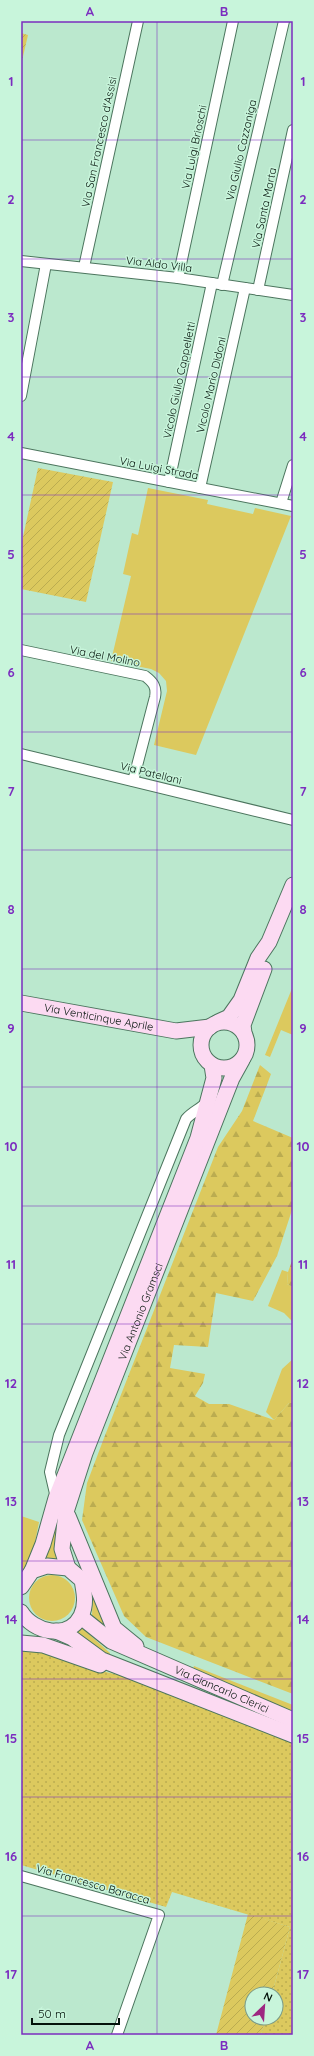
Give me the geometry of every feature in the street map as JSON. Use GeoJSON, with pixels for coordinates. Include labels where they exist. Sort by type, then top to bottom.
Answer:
{"type":"FeatureCollection","features":[{"type":"Feature","properties":{"kind":"street","name":"Via San Francesco d'Assisi"},"geometry":{"type":"LineString","coordinates":[[84,267],[138,21]]}},
{"type":"Feature","properties":{"kind":"street","name":"Via Luigi Brioschi"},"geometry":{"type":"LineString","coordinates":[[178,278],[233,21]]}},
{"type":"Feature","properties":{"kind":"street","name":"Via Giulio Cazzaniga"},"geometry":{"type":"LineString","coordinates":[[222,285],[284,21]]}},
{"type":"Feature","properties":{"kind":"street","name":"Via Santa Marta"},"geometry":{"type":"LineString","coordinates":[[258,290],[293,130]]}},
{"type":"Feature","properties":{"kind":"street","name":"Via Aldo Villa"},"geometry":{"type":"LineString","coordinates":[[21,261],[178,278],[293,295]]}},
{"type":"Feature","properties":{"kind":"street"},"geometry":{"type":"LineString","coordinates":[[21,396],[46,264]]}},
{"type":"Feature","properties":{"kind":"street","name":"Vicolo Giulio Cappelletti"},"geometry":{"type":"LineString","coordinates":[[169,482],[212,283]]}},
{"type":"Feature","properties":{"kind":"street","name":"Vicolo Mario Didoni"},"geometry":{"type":"LineString","coordinates":[[200,488],[245,288]]}},
{"type":"Feature","properties":{"kind":"street","name":"Via Luigi Strada"},"geometry":{"type":"LineString","coordinates":[[21,453],[293,506]]}},
{"type":"Feature","properties":{"kind":"street"},"geometry":{"type":"LineString","coordinates":[[281,503],[293,465]]}},
{"type":"Feature","properties":{"kind":"street","name":"Via del Molino"},"geometry":{"type":"LineString","coordinates":[[21,650],[145,676],[152,682],[156,690],[155,697],[133,781]]}},
{"type":"Feature","properties":{"kind":"street","name":"Via Patellani"},"geometry":{"type":"LineString","coordinates":[[21,754],[293,820]]}},
{"type":"Feature","properties":{"kind":"street","name":"Via Patellani"},"geometry":{"type":"LineString","coordinates":[[276,816],[293,828]]}},
{"type":"Feature","properties":{"kind":"street"},"geometry":{"type":"LineString","coordinates":[[268,942],[265,965],[243,1025],[248,1044],[247,1050],[242,1060],[228,1068],[212,1065],[202,1053],[201,1039],[214,1024],[229,1017],[236,1009],[258,958],[268,942],[293,885]]}},
{"type":"Feature","properties":{"kind":"street","name":"Via Venticinque Aprile"},"geometry":{"type":"LineString","coordinates":[[21,1003],[176,1031],[214,1024]]}},
{"type":"Feature","properties":{"kind":"street"},"geometry":{"type":"LineString","coordinates":[[214,1024],[233,1024],[244,1033]]}},
{"type":"Feature","properties":{"kind":"street","name":"Via Venticinque Aprile"},"geometry":{"type":"LineString","coordinates":[[176,1031],[195,1044],[202,1053]]}},
{"type":"Feature","properties":{"kind":"street","name":"Via Antonio Gramsci"},"geometry":{"type":"LineString","coordinates":[[68,1568],[62,1549],[66,1512],[85,1453],[232,1078],[242,1060]]}},
{"type":"Feature","properties":{"kind":"street","name":"Via Antonio Gramsci"},"geometry":{"type":"LineString","coordinates":[[21,1587],[32,1571],[41,1550],[56,1498],[198,1138],[214,1078],[212,1065]]}},
{"type":"Feature","properties":{"kind":"street","name":"Via Giancarlo Clerici"},"geometry":{"type":"LineString","coordinates":[[66,1512],[114,1628],[150,1658]]}},
{"type":"Feature","properties":{"kind":"street"},"geometry":{"type":"LineString","coordinates":[[32,1571],[47,1566],[68,1568],[82,1580],[86,1600],[80,1617],[71,1627],[56,1631]]}},
{"type":"Feature","properties":{"kind":"street","name":"Via Giancarlo Clerici"},"geometry":{"type":"LineString","coordinates":[[80,1617],[111,1641],[293,1720]]}},
{"type":"Feature","properties":{"kind":"street","name":"Via Giancarlo Clerici"},"geometry":{"type":"LineString","coordinates":[[24,1621],[41,1630],[56,1631],[72,1638],[102,1660],[293,1735]]}},
{"type":"Feature","properties":{"kind":"street","name":"Via Giancarlo Clerici"},"geometry":{"type":"LineString","coordinates":[[21,1643],[43,1644],[93,1663],[150,1678]]}},
{"type":"Feature","properties":{"kind":"street","name":"Via Francesco Baracca"},"geometry":{"type":"LineString","coordinates":[[21,1876],[158,1915],[117,2035]]}},
{"type":"Feature","properties":{"kind":"green space"},"geometry":{"type":"Polygon","coordinates":[[[21,33],[28,35],[21,65],[21,33]]]}},
{"type":"Feature","properties":{"kind":"green space"},"geometry":{"type":"Polygon","coordinates":[[[38,468],[113,482],[86,602],[21,589],[21,546],[38,468]]]}},
{"type":"Feature","properties":{"kind":"green space"},"geometry":{"type":"Polygon","coordinates":[[[148,488],[208,500],[207,504],[253,514],[255,508],[291,516],[196,755],[154,745],[167,691],[166,681],[159,673],[151,669],[111,661],[131,576],[123,574],[132,533],[138,535],[148,488]]]}},
{"type":"Feature","properties":{"kind":"green space"},"geometry":{"type":"Polygon","coordinates":[[[293,986],[293,1035],[281,1030],[270,1057],[265,1055],[293,986]]]}},
{"type":"Feature","properties":{"kind":"green space"},"geometry":{"type":"Polygon","coordinates":[[[260,1065],[271,1074],[253,1121],[293,1138],[293,1207],[277,1256],[253,1301],[216,1293],[208,1347],[174,1345],[170,1368],[205,1374],[203,1383],[195,1396],[209,1404],[229,1404],[274,1420],[289,1403],[293,1403],[293,1694],[146,1637],[124,1616],[82,1520],[87,1483],[104,1438],[218,1147],[242,1111],[260,1065]]]}},
{"type":"Feature","properties":{"kind":"green space"},"geometry":{"type":"Polygon","coordinates":[[[293,1258],[293,1287],[287,1284],[288,1272],[293,1258]]]}},
{"type":"Feature","properties":{"kind":"green space"},"geometry":{"type":"Polygon","coordinates":[[[282,1270],[288,1272],[287,1284],[293,1287],[293,1322],[284,1313],[268,1306],[282,1270]]]}},
{"type":"Feature","properties":{"kind":"green space"},"geometry":{"type":"Polygon","coordinates":[[[293,1359],[293,1403],[289,1403],[274,1420],[266,1412],[282,1369],[293,1359]]]}},
{"type":"Feature","properties":{"kind":"green space"},"geometry":{"type":"Polygon","coordinates":[[[21,1516],[39,1522],[30,1565],[21,1573],[21,1516]]]}},
{"type":"Feature","properties":{"kind":"green space"},"geometry":{"type":"Polygon","coordinates":[[[53,1522],[58,1523],[61,1560],[46,1558],[53,1522]]]}},
{"type":"Feature","properties":{"kind":"green space"},"geometry":{"type":"Polygon","coordinates":[[[48,1575],[56,1575],[65,1579],[71,1585],[75,1598],[71,1611],[65,1617],[56,1621],[48,1621],[39,1617],[33,1611],[29,1602],[29,1594],[33,1585],[39,1579],[48,1575]]]}},
{"type":"Feature","properties":{"kind":"green space"},"geometry":{"type":"Polygon","coordinates":[[[93,1593],[111,1630],[104,1631],[92,1616],[93,1593]]]}},
{"type":"Feature","properties":{"kind":"green space"},"geometry":{"type":"Polygon","coordinates":[[[81,1627],[110,1653],[109,1656],[74,1633],[81,1627]]]}},
{"type":"Feature","properties":{"kind":"green space"},"geometry":{"type":"Polygon","coordinates":[[[26,1647],[40,1649],[106,1672],[152,1683],[293,1739],[293,2035],[261,2035],[264,2026],[284,2026],[284,1986],[274,1986],[290,1927],[172,1892],[166,1907],[21,1865],[21,1651],[26,1647]]]}},
{"type":"Feature","properties":{"kind":"green space"},"geometry":{"type":"Polygon","coordinates":[[[194,1666],[293,1705],[293,1717],[193,1669],[194,1666]]]}},
{"type":"Feature","properties":{"kind":"green space"},"geometry":{"type":"Polygon","coordinates":[[[248,1914],[290,1927],[274,1986],[244,1986],[244,2026],[264,2026],[261,2035],[216,2035],[248,1914]]]}}]}
